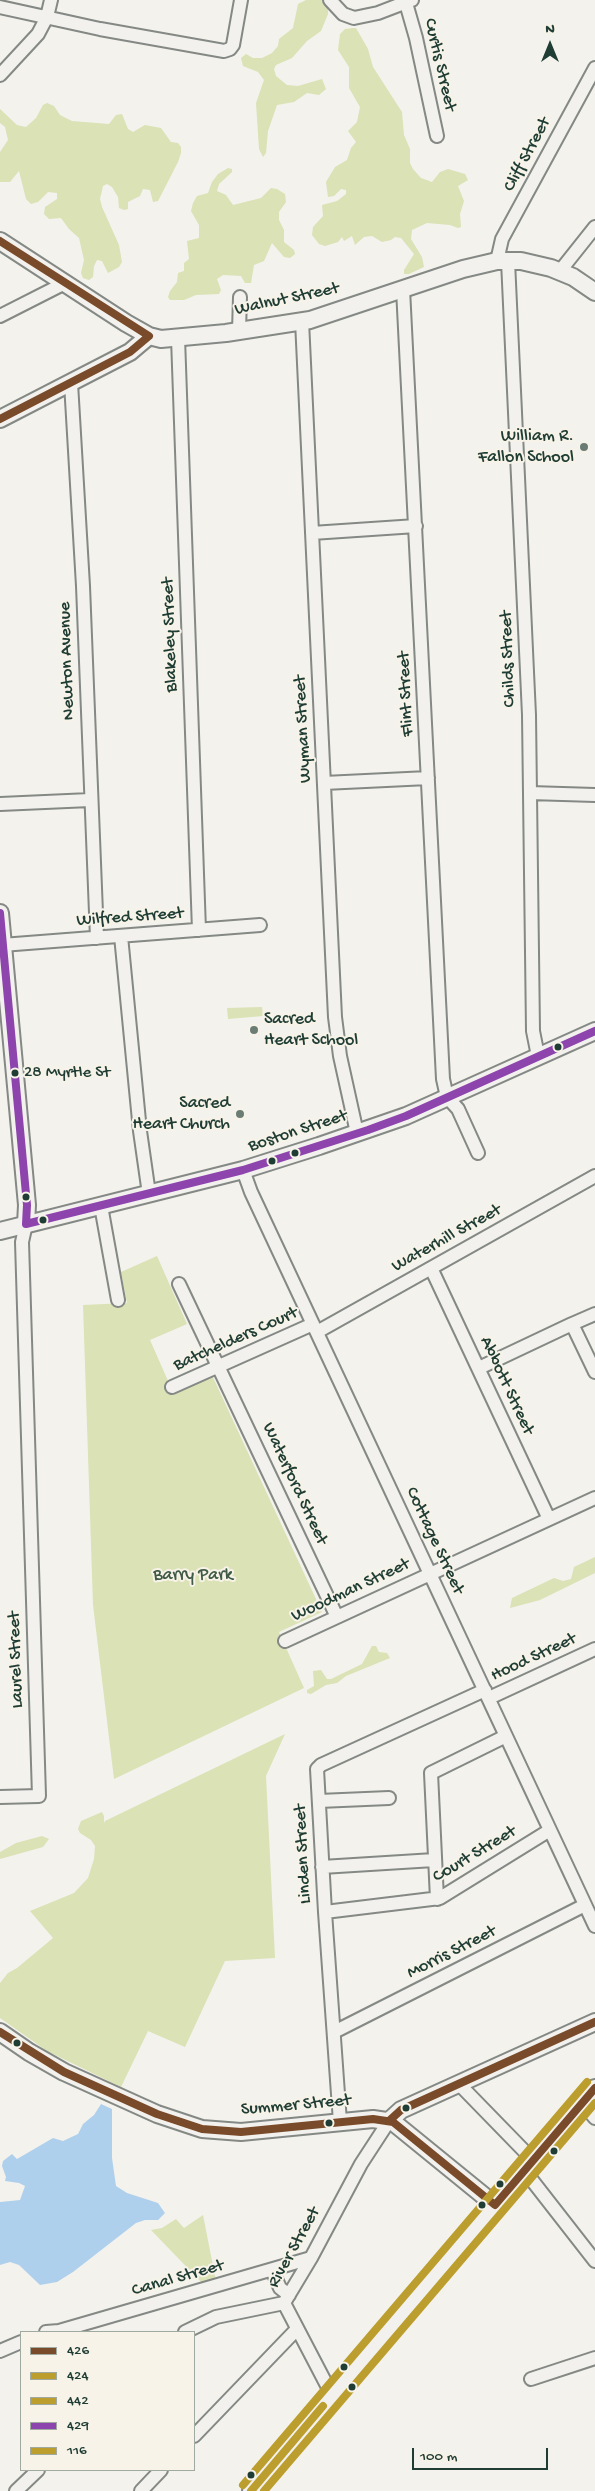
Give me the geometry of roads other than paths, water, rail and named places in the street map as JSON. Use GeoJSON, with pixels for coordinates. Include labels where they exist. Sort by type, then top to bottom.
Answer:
{"type":"FeatureCollection","features":[{"type":"Feature","properties":{"kind":"main road","name":"Walnut Street"},"geometry":{"type":"LineString","coordinates":[[0,241],[148,336],[161,339],[239,331],[302,321],[463,269],[503,261],[528,262],[560,271],[595,292]]}},
{"type":"Feature","properties":{"kind":"main road"},"geometry":{"type":"LineString","coordinates":[[0,418],[130,352],[148,336]]}},
{"type":"Feature","properties":{"kind":"main road"},"geometry":{"type":"LineString","coordinates":[[0,913],[27,1205],[26,1224]]}},
{"type":"Feature","properties":{"kind":"main road","name":"Boston Street"},"geometry":{"type":"LineString","coordinates":[[0,1231],[243,1170],[358,1133],[447,1097],[594,1033]]}},
{"type":"Feature","properties":{"kind":"main road"},"geometry":{"type":"LineString","coordinates":[[495,2205],[402,2127],[389,2121],[401,2110],[595,2022]]}},
{"type":"Feature","properties":{"kind":"main road","name":"Summer Street"},"geometry":{"type":"LineString","coordinates":[[0,2032],[58,2069],[157,2114],[186,2125],[212,2130],[241,2132],[340,2122],[389,2121]]}},
{"type":"Feature","properties":{"kind":"main road"},"geometry":{"type":"LineString","coordinates":[[251,2491],[595,2088]]}},
{"type":"Feature","properties":{"kind":"street"},"geometry":{"type":"LineString","coordinates":[[0,74],[34,40],[47,17],[51,0]]}},
{"type":"Feature","properties":{"kind":"street"},"geometry":{"type":"LineString","coordinates":[[0,7],[100,29],[218,51],[227,51],[232,47],[241,0]]}},
{"type":"Feature","properties":{"kind":"street"},"geometry":{"type":"LineString","coordinates":[[330,0],[344,14],[354,18],[378,13],[409,1]]}},
{"type":"Feature","properties":{"kind":"street","name":"Curtis Street"},"geometry":{"type":"LineString","coordinates":[[409,1],[437,136]]}},
{"type":"Feature","properties":{"kind":"street","name":"Cliff Street"},"geometry":{"type":"LineString","coordinates":[[503,261],[502,239],[595,68]]}},
{"type":"Feature","properties":{"kind":"street"},"geometry":{"type":"LineString","coordinates":[[560,271],[595,227]]}},
{"type":"Feature","properties":{"kind":"street","name":"Childs Street"},"geometry":{"type":"LineString","coordinates":[[503,261],[530,793],[533,1031],[538,1056]]}},
{"type":"Feature","properties":{"kind":"street"},"geometry":{"type":"LineString","coordinates":[[0,316],[65,283]]}},
{"type":"Feature","properties":{"kind":"street","name":"Flint Street"},"geometry":{"type":"LineString","coordinates":[[403,289],[443,1079],[447,1097]]}},
{"type":"Feature","properties":{"kind":"street"},"geometry":{"type":"LineString","coordinates":[[239,331],[240,297]]}},
{"type":"Feature","properties":{"kind":"street","name":"Wyman Street"},"geometry":{"type":"LineString","coordinates":[[302,321],[337,1039],[358,1133]]}},
{"type":"Feature","properties":{"kind":"street","name":"Blakeley Street"},"geometry":{"type":"LineString","coordinates":[[178,338],[199,930]]}},
{"type":"Feature","properties":{"kind":"street","name":"Newton Avenue"},"geometry":{"type":"LineString","coordinates":[[71,382],[83,586],[90,800],[97,938]]}},
{"type":"Feature","properties":{"kind":"street"},"geometry":{"type":"LineString","coordinates":[[312,533],[416,526]]}},
{"type":"Feature","properties":{"kind":"street"},"geometry":{"type":"LineString","coordinates":[[324,783],[428,778]]}},
{"type":"Feature","properties":{"kind":"street"},"geometry":{"type":"LineString","coordinates":[[530,793],[595,795]]}},
{"type":"Feature","properties":{"kind":"street"},"geometry":{"type":"LineString","coordinates":[[0,804],[90,800]]}},
{"type":"Feature","properties":{"kind":"street","name":"Wilfred Street"},"geometry":{"type":"LineString","coordinates":[[2,945],[260,925]]}},
{"type":"Feature","properties":{"kind":"street"},"geometry":{"type":"LineString","coordinates":[[121,936],[140,1132],[149,1194]]}},
{"type":"Feature","properties":{"kind":"street"},"geometry":{"type":"LineString","coordinates":[[447,1097],[458,1109],[478,1153]]}},
{"type":"Feature","properties":{"kind":"street","name":"Cottage Street"},"geometry":{"type":"LineString","coordinates":[[243,1170],[250,1192],[595,1926]]}},
{"type":"Feature","properties":{"kind":"street","name":"Waterhill Street"},"geometry":{"type":"LineString","coordinates":[[315,1328],[431,1268],[595,1176]]}},
{"type":"Feature","properties":{"kind":"street"},"geometry":{"type":"LineString","coordinates":[[101,1206],[118,1300]]}},
{"type":"Feature","properties":{"kind":"street","name":"Laurel Street"},"geometry":{"type":"LineString","coordinates":[[0,1797],[39,1796],[22,1242],[26,1224]]}},
{"type":"Feature","properties":{"kind":"street","name":"Abbott Street"},"geometry":{"type":"LineString","coordinates":[[431,1268],[549,1519]]}},
{"type":"Feature","properties":{"kind":"street","name":"Waterford Street"},"geometry":{"type":"LineString","coordinates":[[179,1284],[218,1367],[226,1379],[337,1617]]}},
{"type":"Feature","properties":{"kind":"street"},"geometry":{"type":"LineString","coordinates":[[479,1368],[595,1314]]}},
{"type":"Feature","properties":{"kind":"street"},"geometry":{"type":"LineString","coordinates":[[572,1324],[595,1372]]}},
{"type":"Feature","properties":{"kind":"street","name":"Batchelders Court"},"geometry":{"type":"LineString","coordinates":[[172,1388],[218,1367],[315,1328]]}},
{"type":"Feature","properties":{"kind":"street","name":"Woodman Street"},"geometry":{"type":"LineString","coordinates":[[285,1641],[595,1498]]}},
{"type":"Feature","properties":{"kind":"street","name":"Hood Street"},"geometry":{"type":"LineString","coordinates":[[487,1694],[595,1649]]}},
{"type":"Feature","properties":{"kind":"street","name":"Linden Street"},"geometry":{"type":"LineString","coordinates":[[340,2122],[317,1772],[320,1766],[487,1694]]}},
{"type":"Feature","properties":{"kind":"street"},"geometry":{"type":"LineString","coordinates":[[437,1899],[431,1773],[506,1736]]}},
{"type":"Feature","properties":{"kind":"street"},"geometry":{"type":"LineString","coordinates":[[318,1801],[389,1798]]}},
{"type":"Feature","properties":{"kind":"street","name":"Court Street"},"geometry":{"type":"LineString","coordinates":[[325,1912],[437,1899],[550,1830]]}},
{"type":"Feature","properties":{"kind":"street"},"geometry":{"type":"LineString","coordinates":[[322,1867],[434,1860]]}},
{"type":"Feature","properties":{"kind":"street","name":"Morris Street"},"geometry":{"type":"LineString","coordinates":[[334,2032],[585,1905]]}},
{"type":"Feature","properties":{"kind":"street"},"geometry":{"type":"LineString","coordinates":[[459,2084],[529,2165],[595,2261]]}},
{"type":"Feature","properties":{"kind":"street"},"geometry":{"type":"LineString","coordinates":[[582,2103],[595,2118]]}},
{"type":"Feature","properties":{"kind":"street","name":"River Street"},"geometry":{"type":"LineString","coordinates":[[187,2331],[216,2317],[286,2299],[311,2258],[357,2169],[389,2121]]}},
{"type":"Feature","properties":{"kind":"street","name":"Canal Street"},"geometry":{"type":"LineString","coordinates":[[58,2331],[311,2258]]}},
{"type":"Feature","properties":{"kind":"street"},"geometry":{"type":"LineString","coordinates":[[272,2270],[286,2299],[297,2329],[332,2396]]}},
{"type":"Feature","properties":{"kind":"street"},"geometry":{"type":"LineString","coordinates":[[195,2435],[297,2329]]}},
{"type":"Feature","properties":{"kind":"street"},"geometry":{"type":"LineString","coordinates":[[0,2351],[20,2342]]}},
{"type":"Feature","properties":{"kind":"street"},"geometry":{"type":"LineString","coordinates":[[531,2379],[595,2358]]}},
{"type":"Feature","properties":{"kind":"street"},"geometry":{"type":"LineString","coordinates":[[16,2491],[37,2471]]}},
{"type":"Feature","properties":{"kind":"street"},"geometry":{"type":"LineString","coordinates":[[141,2491],[160,2471]]}},
{"type":"Feature","properties":{"kind":"water"},"geometry":{"type":"Polygon","coordinates":[[[101,2104],[112,2109],[112,2158],[116,2186],[127,2193],[158,2203],[165,2213],[158,2220],[145,2220],[136,2223],[73,2272],[57,2282],[40,2285],[19,2265],[10,2262],[0,2265],[0,2202],[20,2200],[25,2186],[5,2181],[3,2161],[12,2154],[17,2159],[53,2138],[63,2141],[78,2134],[83,2124],[94,2115],[101,2104]]]}},
{"type":"Feature","properties":{"kind":"place","name":"William R. Fallon School"},"geometry":{"type":"Point","coordinates":[584,447]}},
{"type":"Feature","properties":{"kind":"place","name":"Sacred Heart School"},"geometry":{"type":"Point","coordinates":[254,1030]}},
{"type":"Feature","properties":{"kind":"place","name":"28 Myrtle St"},"geometry":{"type":"Point","coordinates":[15,1073]}},
{"type":"Feature","properties":{"kind":"place","name":"Sacred Heart Church"},"geometry":{"type":"Point","coordinates":[240,1114]}},
{"type":"Feature","properties":{"kind":"park label","name":"Barry Park"},"geometry":{"type":"Point","coordinates":[193,1576]}}]}
